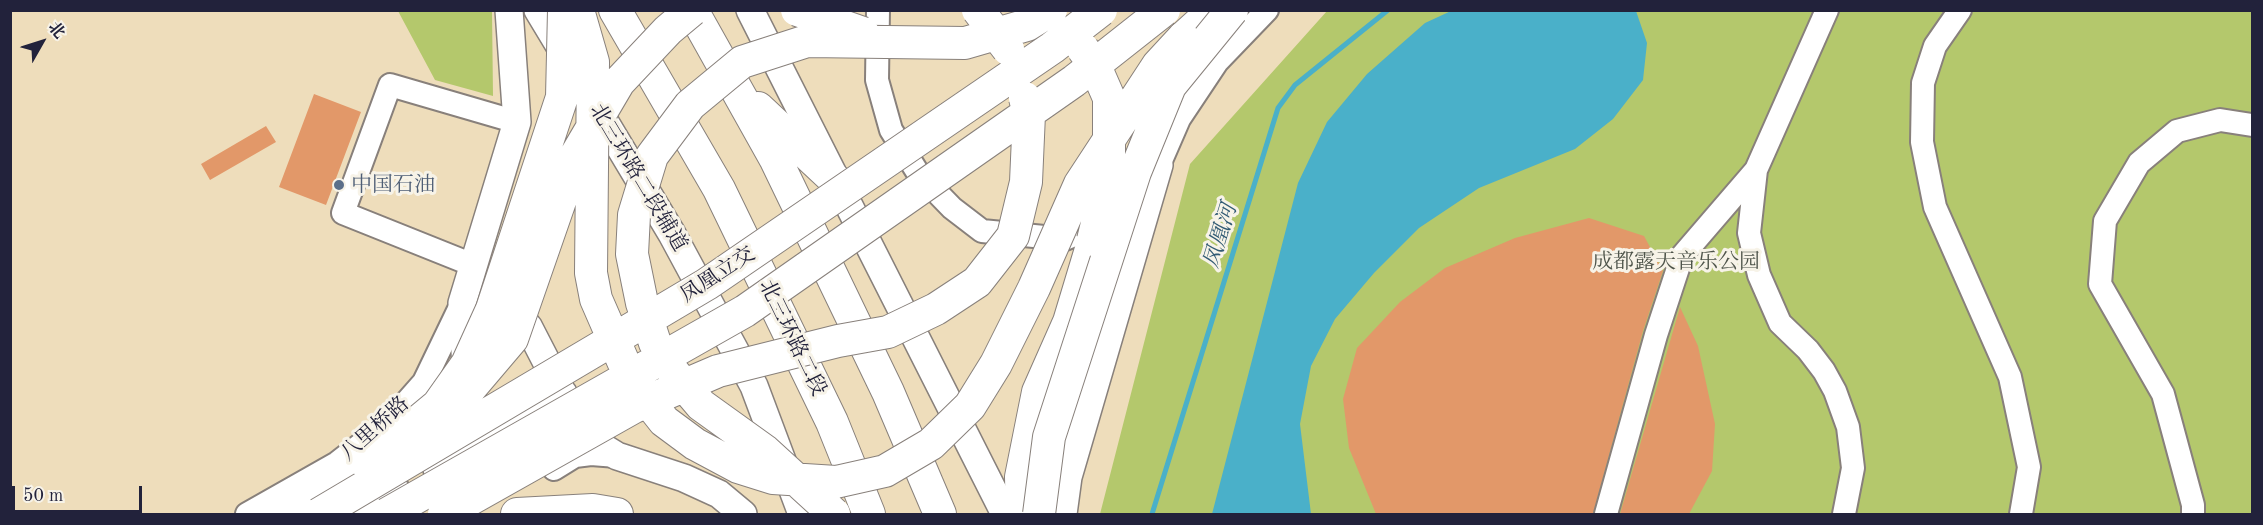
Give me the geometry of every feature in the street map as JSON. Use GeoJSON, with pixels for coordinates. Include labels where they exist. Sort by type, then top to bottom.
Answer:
{"type":"FeatureCollection","features":[{"type":"Feature","properties":{"kind":"highway"},"geometry":{"type":"LineString","coordinates":[[367,464],[438,405],[467,364],[492,309],[562,97],[564,10]]}},
{"type":"Feature","properties":{"kind":"highway"},"geometry":{"type":"LineString","coordinates":[[578,10],[593,62],[591,273],[596,299],[623,361],[638,388],[664,421],[695,444],[738,466],[774,478],[836,482],[885,471],[931,444],[970,406],[996,364],[1029,298],[1080,184],[1158,65],[1214,10]]}},
{"type":"Feature","properties":{"kind":"highway","name":"北三环路二段"},"geometry":{"type":"LineString","coordinates":[[615,10],[719,189],[832,422],[869,514]]}},
{"type":"Feature","properties":{"kind":"highway"},"geometry":{"type":"LineString","coordinates":[[279,514],[367,464],[450,412],[512,339],[576,154],[619,82],[668,30],[692,10],[776,160],[873,360],[940,514]]}},
{"type":"Feature","properties":{"kind":"highway"},"geometry":{"type":"LineString","coordinates":[[797,10],[895,44]]}},
{"type":"Feature","properties":{"kind":"highway"},"geometry":{"type":"LineString","coordinates":[[444,514],[634,407],[718,371],[838,341],[888,332],[936,309],[977,282],[1013,237],[1026,182],[1029,114],[1015,59],[978,10]]}},
{"type":"Feature","properties":{"kind":"highway"},"geometry":{"type":"LineString","coordinates":[[834,514],[765,451],[701,405],[674,373],[655,343],[642,303],[632,254],[634,215],[652,156],[690,105],[742,62],[807,41],[895,44],[964,43],[1027,25],[1051,10]]}},
{"type":"Feature","properties":{"kind":"highway"},"geometry":{"type":"LineString","coordinates":[[1022,514],[1021,477],[1038,392],[1069,322],[1091,249],[1109,174],[1109,98],[1095,66],[1056,10]]}},
{"type":"Feature","properties":{"kind":"highway","name":"凤凰立交"},"geometry":{"type":"LineString","coordinates":[[319,514],[706,284],[1053,48],[1101,10]]}},
{"type":"Feature","properties":{"kind":"highway","name":"凤凰立交"},"geometry":{"type":"LineString","coordinates":[[387,514],[745,311],[1074,81],[1164,10]]}},
{"type":"Feature","properties":{"kind":"highway"},"geometry":{"type":"LineString","coordinates":[[1039,514],[1049,437],[1135,172],[1170,86],[1232,10]]}},
{"type":"Feature","properties":{"kind":"highway"},"geometry":{"type":"LineString","coordinates":[[735,87],[836,181]]}},
{"type":"Feature","properties":{"kind":"highway"},"geometry":{"type":"LineString","coordinates":[[517,514],[593,510],[617,514]]}},
{"type":"Feature","properties":{"kind":"main road"},"geometry":{"type":"LineString","coordinates":[[437,468],[452,456],[463,438],[466,348],[462,303],[517,122],[509,10]]}},
{"type":"Feature","properties":{"kind":"main road","name":"北三环路二段辅道"},"geometry":{"type":"LineString","coordinates":[[538,10],[672,234],[754,386],[802,514]]}},
{"type":"Feature","properties":{"kind":"main road"},"geometry":{"type":"LineString","coordinates":[[750,12],[1005,514]]}},
{"type":"Feature","properties":{"kind":"main road"},"geometry":{"type":"LineString","coordinates":[[1063,514],[1068,477],[1159,165]]}},
{"type":"Feature","properties":{"kind":"main road"},"geometry":{"type":"LineString","coordinates":[[462,303],[507,314],[528,326],[579,425],[591,440],[617,456],[684,478],[719,494],[743,514]]}},
{"type":"Feature","properties":{"kind":"main road"},"geometry":{"type":"LineString","coordinates":[[437,468],[563,393]]}},
{"type":"Feature","properties":{"kind":"street"},"geometry":{"type":"LineString","coordinates":[[878,10],[878,80],[891,130],[918,173],[952,208],[982,231],[1065,239],[1086,230],[1159,165],[1179,118],[1217,62],[1267,10]]}},
{"type":"Feature","properties":{"kind":"street"},"geometry":{"type":"LineString","coordinates":[[1606,514],[1656,335],[1682,256],[1756,170],[1827,10]]}},
{"type":"Feature","properties":{"kind":"street"},"geometry":{"type":"LineString","coordinates":[[1960,10],[1935,46],[1923,83],[1922,142],[1935,207],[2010,377],[2029,467],[2021,514]]}},
{"type":"Feature","properties":{"kind":"street"},"geometry":{"type":"LineString","coordinates":[[473,265],[343,213],[390,85],[517,122]]}},
{"type":"Feature","properties":{"kind":"street"},"geometry":{"type":"LineString","coordinates":[[2193,514],[2193,505],[2163,394],[2100,284],[2105,221],[2139,164],[2177,131],[2220,120],[2253,125]]}},
{"type":"Feature","properties":{"kind":"street"},"geometry":{"type":"LineString","coordinates":[[1756,170],[1749,233],[1759,275],[1780,323],[1808,350],[1824,371],[1835,391],[1848,427],[1853,468],[1844,514]]}},
{"type":"Feature","properties":{"kind":"street","name":"八里桥路"},"geometry":{"type":"LineString","coordinates":[[247,514],[337,463],[387,424],[424,382],[462,303]]}},
{"type":"Feature","properties":{"kind":"street"},"geometry":{"type":"LineString","coordinates":[[474,514],[575,456],[591,454],[617,456]]}},
{"type":"Feature","properties":{"kind":"street"},"geometry":{"type":"LineString","coordinates":[[360,514],[437,468]]}},
{"type":"Feature","properties":{"kind":"green space"},"geometry":{"type":"Polygon","coordinates":[[[398,11],[492,11],[493,96],[435,80],[398,11]]]}},
{"type":"Feature","properties":{"kind":"green space","name":"成都露天音乐公园"},"geometry":{"type":"Polygon","coordinates":[[[1327,11],[2252,11],[2252,514],[1100,514],[1190,164],[1327,11]]]}},
{"type":"Feature","properties":{"kind":"water"},"geometry":{"type":"Polygon","coordinates":[[[1451,11],[1636,11],[1647,43],[1643,80],[1613,119],[1575,149],[1479,188],[1419,228],[1374,273],[1335,319],[1311,366],[1300,424],[1311,514],[1212,514],[1298,183],[1327,122],[1367,74],[1425,23],[1451,11]]]}},
{"type":"Feature","properties":{"kind":"building"},"geometry":{"type":"Polygon","coordinates":[[[314,94],[361,112],[326,205],[279,187],[314,94]]]}},
{"type":"Feature","properties":{"kind":"building"},"geometry":{"type":"Polygon","coordinates":[[[266,126],[276,142],[210,180],[201,164],[266,126]]]}},
{"type":"Feature","properties":{"kind":"building"},"geometry":{"type":"Polygon","coordinates":[[[1589,218],[1644,236],[1663,271],[1643,331],[1593,514],[1376,514],[1349,448],[1343,399],[1357,348],[1400,302],[1445,268],[1515,238],[1589,218]]]}},
{"type":"Feature","properties":{"kind":"building"},"geometry":{"type":"Polygon","coordinates":[[[1680,307],[1698,346],[1715,424],[1712,471],[1689,514],[1620,514],[1680,307]]]}},
{"type":"Feature","properties":{"kind":"waterway","name":"凤凰河"},"geometry":{"type":"LineString","coordinates":[[1152,514],[1278,108],[1295,85],[1388,10]]}},
{"type":"Feature","properties":{"kind":"place","name":"中国石油"},"geometry":{"type":"Point","coordinates":[339,185]}}]}
